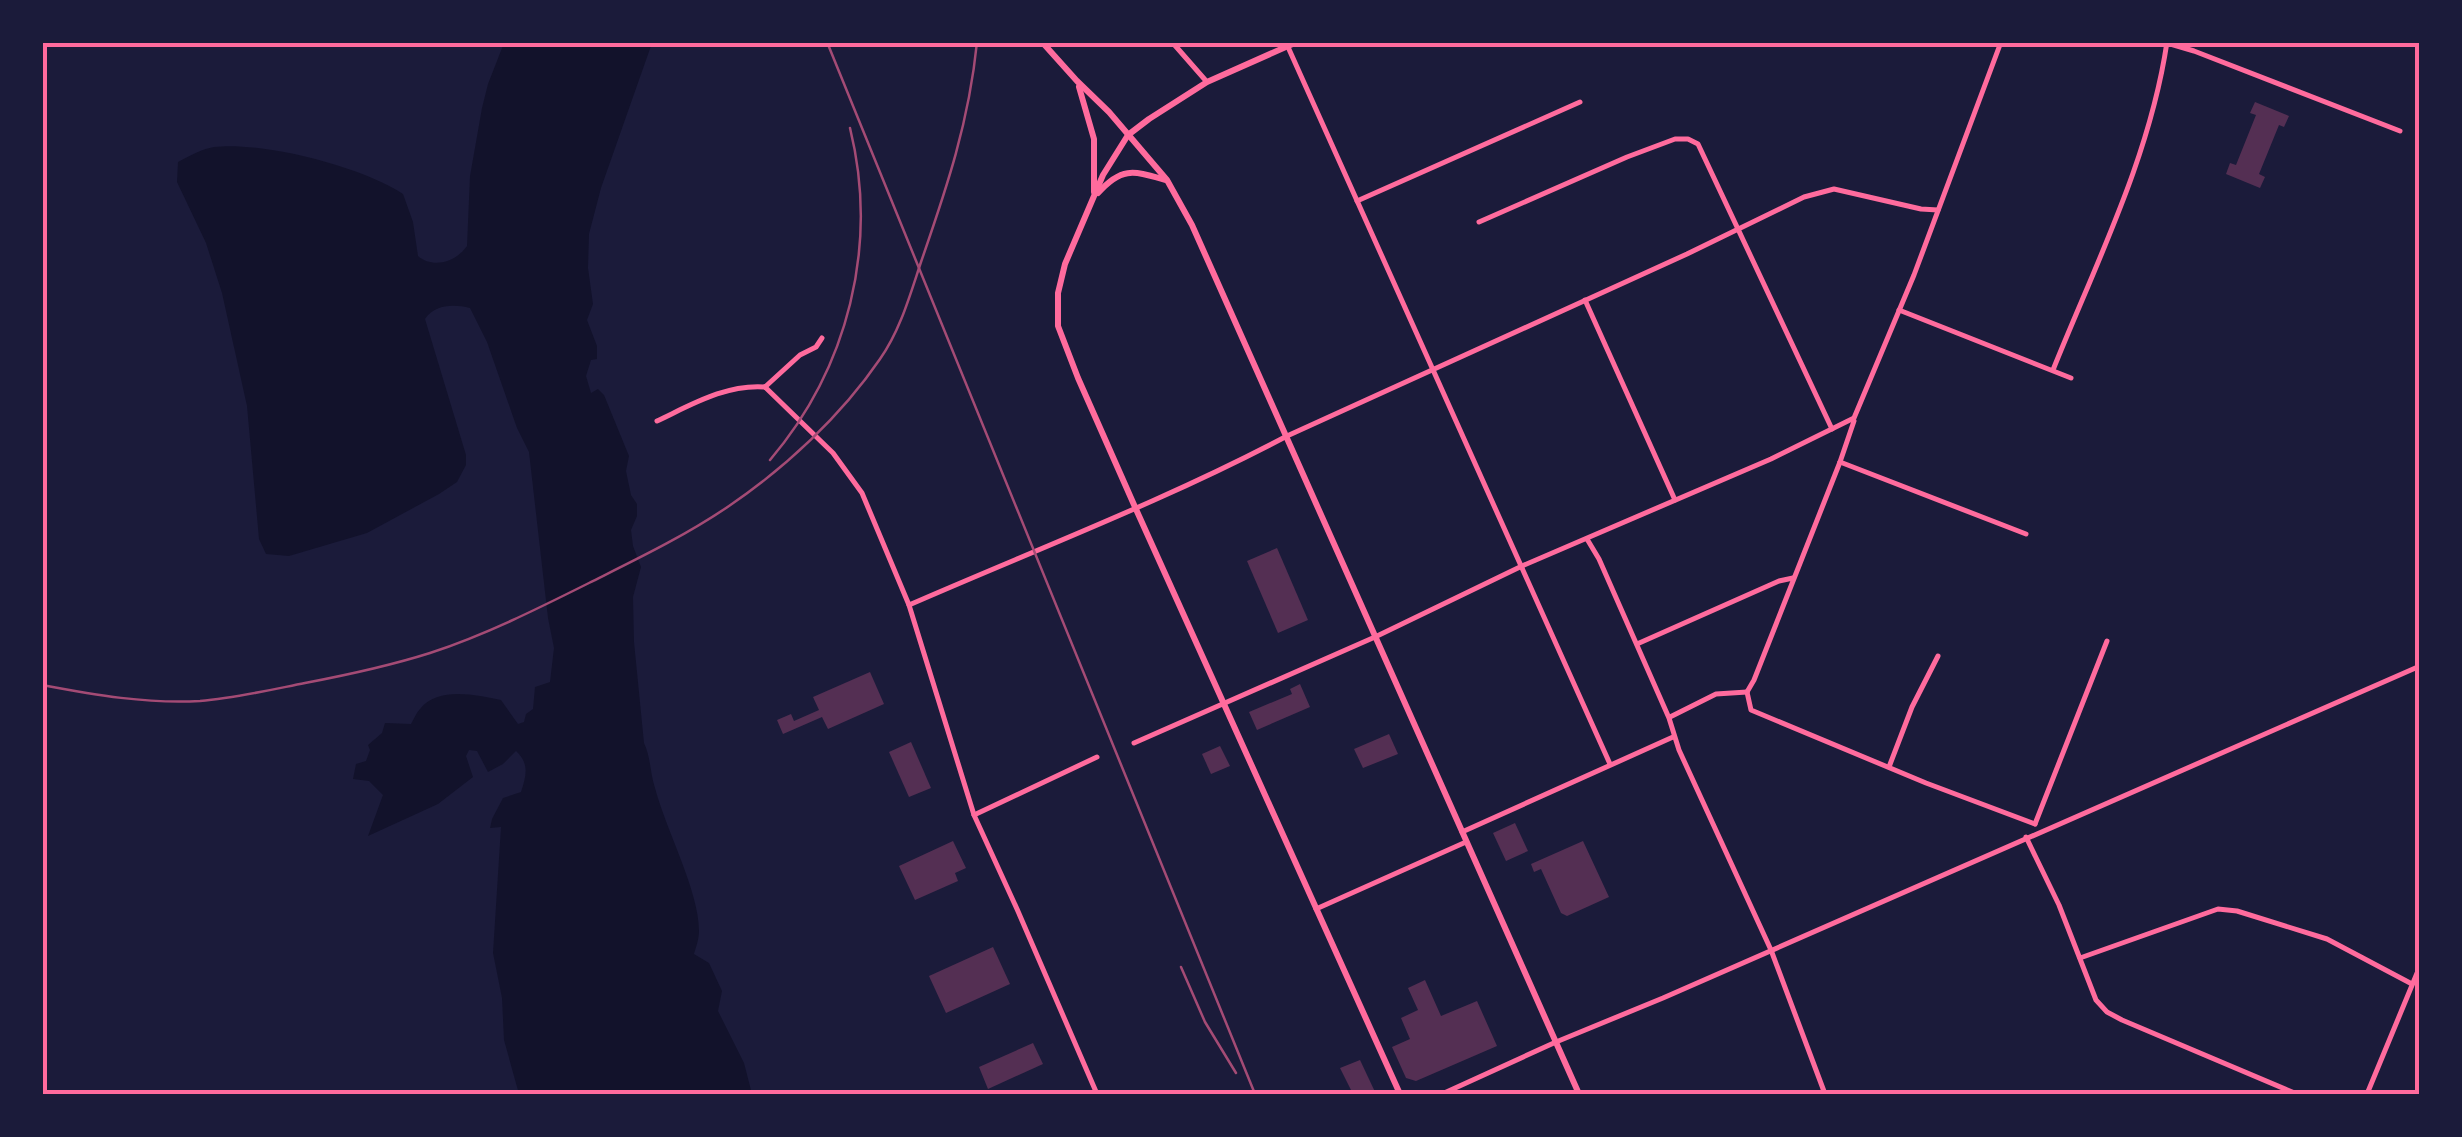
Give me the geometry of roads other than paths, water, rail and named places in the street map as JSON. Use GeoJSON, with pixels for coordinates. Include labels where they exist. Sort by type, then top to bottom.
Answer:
{"type":"FeatureCollection","features":[{"type":"Feature","properties":{"kind":"main road"},"geometry":{"type":"LineString","coordinates":[[1042,42],[1167,180],[1210,262],[1579,1094]]}},
{"type":"Feature","properties":{"kind":"main road"},"geometry":{"type":"LineString","coordinates":[[1298,42],[1207,82],[1128,135],[1103,176],[1066,264],[1058,293],[1058,326],[1223,704],[1400,1094]]}},
{"type":"Feature","properties":{"kind":"main road"},"geometry":{"type":"LineString","coordinates":[[1077,81],[1094,139],[1094,198]]}},
{"type":"Feature","properties":{"kind":"main road"},"geometry":{"type":"LineString","coordinates":[[1094,198],[1110,179],[1120,174],[1167,180]]}},
{"type":"Feature","properties":{"kind":"street"},"geometry":{"type":"LineString","coordinates":[[2001,42],[1840,462],[1746,692],[1751,710],[2035,824],[2040,831]]}},
{"type":"Feature","properties":{"kind":"street"},"geometry":{"type":"LineString","coordinates":[[2053,370],[2147,136],[2167,43],[2400,131]]}},
{"type":"Feature","properties":{"kind":"street"},"geometry":{"type":"LineString","coordinates":[[1177,44],[1207,82]]}},
{"type":"Feature","properties":{"kind":"street"},"geometry":{"type":"LineString","coordinates":[[1288,47],[1610,764]]}},
{"type":"Feature","properties":{"kind":"street"},"geometry":{"type":"LineString","coordinates":[[1357,200],[1580,102]]}},
{"type":"Feature","properties":{"kind":"street"},"geometry":{"type":"LineString","coordinates":[[1479,222],[1675,139],[1698,144],[1832,430]]}},
{"type":"Feature","properties":{"kind":"street"},"geometry":{"type":"LineString","coordinates":[[909,605],[1238,462],[1804,198],[1834,189],[1938,210]]}},
{"type":"Feature","properties":{"kind":"street"},"geometry":{"type":"LineString","coordinates":[[1586,300],[1675,500]]}},
{"type":"Feature","properties":{"kind":"street"},"geometry":{"type":"LineString","coordinates":[[1899,310],[2071,378]]}},
{"type":"Feature","properties":{"kind":"street"},"geometry":{"type":"LineString","coordinates":[[765,388],[822,338]]}},
{"type":"Feature","properties":{"kind":"street"},"geometry":{"type":"LineString","coordinates":[[657,422],[724,392],[752,386],[765,388],[840,462],[862,493],[909,605],[974,816],[1097,1094]]}},
{"type":"Feature","properties":{"kind":"street"},"geometry":{"type":"LineString","coordinates":[[1134,743],[1854,418]]}},
{"type":"Feature","properties":{"kind":"street"},"geometry":{"type":"LineString","coordinates":[[1840,462],[2026,534]]}},
{"type":"Feature","properties":{"kind":"street"},"geometry":{"type":"LineString","coordinates":[[1587,540],[1599,559],[1771,950],[1826,1094]]}},
{"type":"Feature","properties":{"kind":"street"},"geometry":{"type":"LineString","coordinates":[[1637,644],[1779,581],[1794,578]]}},
{"type":"Feature","properties":{"kind":"street"},"geometry":{"type":"LineString","coordinates":[[2035,824],[2107,641]]}},
{"type":"Feature","properties":{"kind":"street"},"geometry":{"type":"LineString","coordinates":[[1889,766],[1938,656]]}},
{"type":"Feature","properties":{"kind":"street"},"geometry":{"type":"LineString","coordinates":[[1442,1094],[2420,666]]}},
{"type":"Feature","properties":{"kind":"street"},"geometry":{"type":"LineString","coordinates":[[1670,718],[1716,694],[1746,692]]}},
{"type":"Feature","properties":{"kind":"street"},"geometry":{"type":"LineString","coordinates":[[1462,832],[1674,736]]}},
{"type":"Feature","properties":{"kind":"street"},"geometry":{"type":"LineString","coordinates":[[974,816],[1097,757]]}},
{"type":"Feature","properties":{"kind":"street"},"geometry":{"type":"LineString","coordinates":[[2026,837],[2059,906],[2096,1000],[2107,1012],[2297,1094]]}},
{"type":"Feature","properties":{"kind":"street"},"geometry":{"type":"LineString","coordinates":[[1316,909],[1466,842]]}},
{"type":"Feature","properties":{"kind":"street"},"geometry":{"type":"LineString","coordinates":[[2080,958],[2218,909],[2237,911],[2327,939],[2416,980]]}},
{"type":"Feature","properties":{"kind":"street"},"geometry":{"type":"LineString","coordinates":[[2367,1094],[2420,966]]}},
{"type":"Feature","properties":{"kind":"railway"},"geometry":{"type":"LineString","coordinates":[[827,42],[1255,1094]]}},
{"type":"Feature","properties":{"kind":"railway"},"geometry":{"type":"LineString","coordinates":[[42,685],[141,700],[200,701],[399,662],[450,646],[530,612],[660,547],[729,506],[771,475],[830,421],[865,380],[893,337],[956,154],[977,42]]}},
{"type":"Feature","properties":{"kind":"railway"},"geometry":{"type":"LineString","coordinates":[[770,460],[819,386],[850,304],[861,217],[850,128]]}},
{"type":"Feature","properties":{"kind":"railway"},"geometry":{"type":"LineString","coordinates":[[1181,967],[1205,1022],[1236,1073]]}}]}
